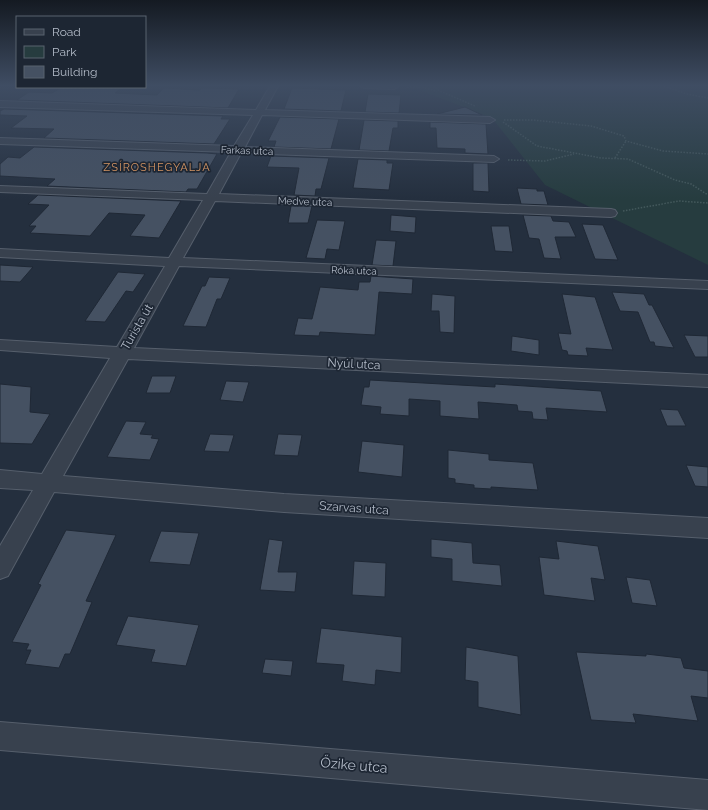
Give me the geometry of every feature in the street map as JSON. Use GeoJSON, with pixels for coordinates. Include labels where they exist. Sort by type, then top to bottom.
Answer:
{"type":"FeatureCollection","features":[{"type":"Feature","properties":{"kind":"street","name":"Turista út"},"geometry":{"type":"LineString","coordinates":[[0,568],[252,124]]}},
{"type":"Feature","properties":{"kind":"street","name":"Farkas utca"},"geometry":{"type":"LineString","coordinates":[[0,141],[494,159]]}},
{"type":"Feature","properties":{"kind":"street","name":"Medve utca"},"geometry":{"type":"LineString","coordinates":[[0,189],[611,213]]}},
{"type":"Feature","properties":{"kind":"street","name":"Róka utca"},"geometry":{"type":"LineString","coordinates":[[0,253],[708,285]]}},
{"type":"Feature","properties":{"kind":"street","name":"Nyúl utca"},"geometry":{"type":"LineString","coordinates":[[0,345],[122,353],[708,381]]}},
{"type":"Feature","properties":{"kind":"street","name":"Szarvas utca"},"geometry":{"type":"LineString","coordinates":[[0,479],[284,503],[708,528]]}},
{"type":"Feature","properties":{"kind":"street","name":"Őzike utca"},"geometry":{"type":"LineString","coordinates":[[0,736],[708,795]]}},
{"type":"Feature","properties":{"kind":"path"},"geometry":{"type":"LineString","coordinates":[[506,124],[538,146],[601,158],[628,159],[675,180],[691,184],[708,195]]}},
{"type":"Feature","properties":{"kind":"path"},"geometry":{"type":"LineString","coordinates":[[570,124],[591,126],[624,136],[626,142]]}},
{"type":"Feature","properties":{"kind":"path"},"geometry":{"type":"LineString","coordinates":[[626,142],[663,151],[708,154]]}},
{"type":"Feature","properties":{"kind":"path"},"geometry":{"type":"LineString","coordinates":[[615,158],[626,142]]}},
{"type":"Feature","properties":{"kind":"path"},"geometry":{"type":"LineString","coordinates":[[494,159],[545,161],[574,154]]}},
{"type":"Feature","properties":{"kind":"path"},"geometry":{"type":"LineString","coordinates":[[611,213],[679,201],[708,203]]}},
{"type":"Feature","properties":{"kind":"green space"},"geometry":{"type":"Polygon","coordinates":[[[497,124],[708,124],[708,265],[545,185],[497,124]]]}},
{"type":"Feature","properties":{"kind":"building"},"geometry":{"type":"Polygon","coordinates":[[[17,124],[227,124],[214,144],[44,138],[54,129],[11,128],[17,124]]]}},
{"type":"Feature","properties":{"kind":"building"},"geometry":{"type":"Polygon","coordinates":[[[277,124],[338,124],[331,149],[274,147],[276,141],[268,141],[277,124]]]}},
{"type":"Feature","properties":{"kind":"building"},"geometry":{"type":"Polygon","coordinates":[[[363,124],[398,124],[398,128],[393,128],[389,151],[359,150],[363,124]]]}},
{"type":"Feature","properties":{"kind":"building"},"geometry":{"type":"Polygon","coordinates":[[[430,124],[486,124],[488,154],[465,153],[465,149],[437,148],[436,128],[430,128],[430,124]]]}},
{"type":"Feature","properties":{"kind":"building"},"geometry":{"type":"Polygon","coordinates":[[[34,147],[217,154],[197,189],[188,189],[186,192],[47,186],[55,179],[0,176],[0,164],[8,157],[20,158],[34,147]]]}},
{"type":"Feature","properties":{"kind":"building"},"geometry":{"type":"Polygon","coordinates":[[[271,156],[329,158],[321,189],[316,189],[315,196],[294,195],[299,168],[267,167],[271,156]]]}},
{"type":"Feature","properties":{"kind":"building"},"geometry":{"type":"Polygon","coordinates":[[[358,159],[387,160],[387,163],[393,163],[389,190],[353,188],[358,159]]]}},
{"type":"Feature","properties":{"kind":"building"},"geometry":{"type":"Polygon","coordinates":[[[473,163],[488,163],[489,192],[473,191],[473,163]]]}},
{"type":"Feature","properties":{"kind":"building"},"geometry":{"type":"Polygon","coordinates":[[[517,188],[537,189],[537,191],[544,191],[548,205],[521,204],[517,188]]]}},
{"type":"Feature","properties":{"kind":"building"},"geometry":{"type":"Polygon","coordinates":[[[38,195],[181,201],[159,238],[130,236],[145,215],[109,213],[90,236],[30,233],[36,226],[29,226],[49,205],[28,204],[38,195]]]}},
{"type":"Feature","properties":{"kind":"building"},"geometry":{"type":"Polygon","coordinates":[[[291,206],[312,206],[308,223],[288,223],[291,206]]]}},
{"type":"Feature","properties":{"kind":"building"},"geometry":{"type":"Polygon","coordinates":[[[391,215],[416,217],[415,233],[390,231],[391,215]]]}},
{"type":"Feature","properties":{"kind":"building"},"geometry":{"type":"Polygon","coordinates":[[[523,215],[551,216],[553,221],[569,222],[576,237],[555,237],[561,259],[544,258],[539,239],[529,238],[523,215]]]}},
{"type":"Feature","properties":{"kind":"building"},"geometry":{"type":"Polygon","coordinates":[[[317,220],[345,221],[339,250],[327,249],[325,259],[306,258],[317,220]]]}},
{"type":"Feature","properties":{"kind":"building"},"geometry":{"type":"Polygon","coordinates":[[[582,224],[603,225],[618,260],[595,259],[582,224]]]}},
{"type":"Feature","properties":{"kind":"building"},"geometry":{"type":"Polygon","coordinates":[[[491,226],[509,226],[513,252],[495,251],[491,226]]]}},
{"type":"Feature","properties":{"kind":"building"},"geometry":{"type":"Polygon","coordinates":[[[376,240],[396,241],[393,266],[372,265],[376,240]]]}},
{"type":"Feature","properties":{"kind":"building"},"geometry":{"type":"Polygon","coordinates":[[[0,265],[33,267],[20,282],[0,281],[0,265]]]}},
{"type":"Feature","properties":{"kind":"building"},"geometry":{"type":"Polygon","coordinates":[[[118,272],[145,274],[133,292],[126,291],[105,322],[85,321],[118,272]]]}},
{"type":"Feature","properties":{"kind":"building"},"geometry":{"type":"Polygon","coordinates":[[[371,276],[413,279],[412,294],[379,292],[375,335],[320,332],[319,336],[294,335],[298,318],[312,319],[320,287],[358,290],[359,282],[370,282],[371,276]]]}},
{"type":"Feature","properties":{"kind":"building"},"geometry":{"type":"Polygon","coordinates":[[[209,277],[230,278],[221,299],[217,299],[206,327],[183,326],[202,286],[205,286],[209,277]]]}},
{"type":"Feature","properties":{"kind":"building"},"geometry":{"type":"Polygon","coordinates":[[[612,292],[644,294],[649,305],[652,305],[674,348],[655,346],[654,342],[650,342],[638,312],[620,311],[612,292]]]}},
{"type":"Feature","properties":{"kind":"building"},"geometry":{"type":"Polygon","coordinates":[[[432,294],[455,296],[454,333],[440,332],[439,311],[431,311],[432,294]]]}},
{"type":"Feature","properties":{"kind":"building"},"geometry":{"type":"Polygon","coordinates":[[[562,294],[595,297],[613,350],[586,348],[588,356],[568,355],[567,351],[562,350],[558,333],[571,334],[562,294]]]}},
{"type":"Feature","properties":{"kind":"building"},"geometry":{"type":"Polygon","coordinates":[[[684,335],[708,336],[708,357],[695,357],[684,335]]]}},
{"type":"Feature","properties":{"kind":"building"},"geometry":{"type":"Polygon","coordinates":[[[512,336],[539,340],[539,355],[511,351],[512,336]]]}},
{"type":"Feature","properties":{"kind":"building"},"geometry":{"type":"Polygon","coordinates":[[[152,376],[176,376],[170,393],[146,393],[152,376]]]}},
{"type":"Feature","properties":{"kind":"building"},"geometry":{"type":"Polygon","coordinates":[[[370,380],[495,387],[495,384],[601,391],[607,412],[546,408],[548,420],[533,419],[532,412],[518,411],[517,405],[478,402],[479,419],[440,416],[440,401],[409,399],[409,416],[380,414],[381,407],[361,405],[364,387],[369,387],[370,380]]]}},
{"type":"Feature","properties":{"kind":"building"},"geometry":{"type":"Polygon","coordinates":[[[226,381],[249,382],[243,402],[220,400],[226,381]]]}},
{"type":"Feature","properties":{"kind":"building"},"geometry":{"type":"Polygon","coordinates":[[[0,384],[31,387],[30,412],[50,414],[32,444],[0,443],[0,384]]]}},
{"type":"Feature","properties":{"kind":"building"},"geometry":{"type":"Polygon","coordinates":[[[660,409],[678,410],[686,426],[667,426],[660,409]]]}},
{"type":"Feature","properties":{"kind":"building"},"geometry":{"type":"Polygon","coordinates":[[[126,421],[146,422],[140,434],[153,435],[151,438],[159,439],[150,460],[107,457],[126,421]]]}},
{"type":"Feature","properties":{"kind":"building"},"geometry":{"type":"Polygon","coordinates":[[[210,434],[234,435],[229,452],[204,451],[210,434]]]}},
{"type":"Feature","properties":{"kind":"building"},"geometry":{"type":"Polygon","coordinates":[[[278,434],[302,435],[298,456],[274,455],[278,434]]]}},
{"type":"Feature","properties":{"kind":"building"},"geometry":{"type":"Polygon","coordinates":[[[362,441],[404,445],[402,477],[358,472],[362,441]]]}},
{"type":"Feature","properties":{"kind":"building"},"geometry":{"type":"Polygon","coordinates":[[[448,450],[489,454],[489,460],[533,463],[538,490],[491,487],[491,489],[474,488],[474,485],[455,483],[455,479],[448,478],[448,450]]]}},
{"type":"Feature","properties":{"kind":"building"},"geometry":{"type":"Polygon","coordinates":[[[686,465],[708,467],[708,487],[695,486],[686,465]]]}},
{"type":"Feature","properties":{"kind":"building"},"geometry":{"type":"Polygon","coordinates":[[[66,530],[116,535],[86,601],[92,602],[70,654],[65,654],[59,668],[25,664],[31,650],[26,650],[29,644],[12,642],[41,585],[38,584],[66,530]]]}},
{"type":"Feature","properties":{"kind":"building"},"geometry":{"type":"Polygon","coordinates":[[[161,531],[199,533],[190,565],[149,562],[161,531]]]}},
{"type":"Feature","properties":{"kind":"building"},"geometry":{"type":"Polygon","coordinates":[[[269,539],[283,541],[278,572],[297,572],[295,592],[260,590],[269,539]]]}},
{"type":"Feature","properties":{"kind":"building"},"geometry":{"type":"Polygon","coordinates":[[[431,539],[472,543],[473,563],[500,565],[502,586],[452,581],[452,559],[431,557],[431,539]]]}},
{"type":"Feature","properties":{"kind":"building"},"geometry":{"type":"Polygon","coordinates":[[[556,541],[598,546],[605,580],[591,578],[595,601],[544,595],[539,557],[559,559],[556,541]]]}},
{"type":"Feature","properties":{"kind":"building"},"geometry":{"type":"Polygon","coordinates":[[[354,561],[386,563],[385,597],[352,595],[354,561]]]}},
{"type":"Feature","properties":{"kind":"building"},"geometry":{"type":"Polygon","coordinates":[[[626,577],[650,580],[657,606],[632,603],[626,577]]]}},
{"type":"Feature","properties":{"kind":"building"},"geometry":{"type":"Polygon","coordinates":[[[128,616],[199,625],[186,666],[151,662],[155,650],[116,645],[128,616]]]}},
{"type":"Feature","properties":{"kind":"building"},"geometry":{"type":"Polygon","coordinates":[[[321,628],[402,637],[401,673],[376,670],[375,685],[342,681],[344,665],[316,663],[321,628]]]}},
{"type":"Feature","properties":{"kind":"building"},"geometry":{"type":"Polygon","coordinates":[[[466,647],[518,656],[521,715],[478,707],[478,682],[465,680],[466,647]]]}},
{"type":"Feature","properties":{"kind":"building"},"geometry":{"type":"Polygon","coordinates":[[[576,652],[646,656],[646,654],[681,658],[684,668],[708,671],[708,698],[691,696],[698,721],[633,714],[636,723],[591,720],[576,652]]]}},
{"type":"Feature","properties":{"kind":"building"},"geometry":{"type":"Polygon","coordinates":[[[265,659],[293,661],[291,676],[262,673],[265,659]]]}},
{"type":"Feature","properties":{"kind":"district","name":"ZSÍROSHEGYALJA"},"geometry":{"type":"Point","coordinates":[157,167]}}]}
